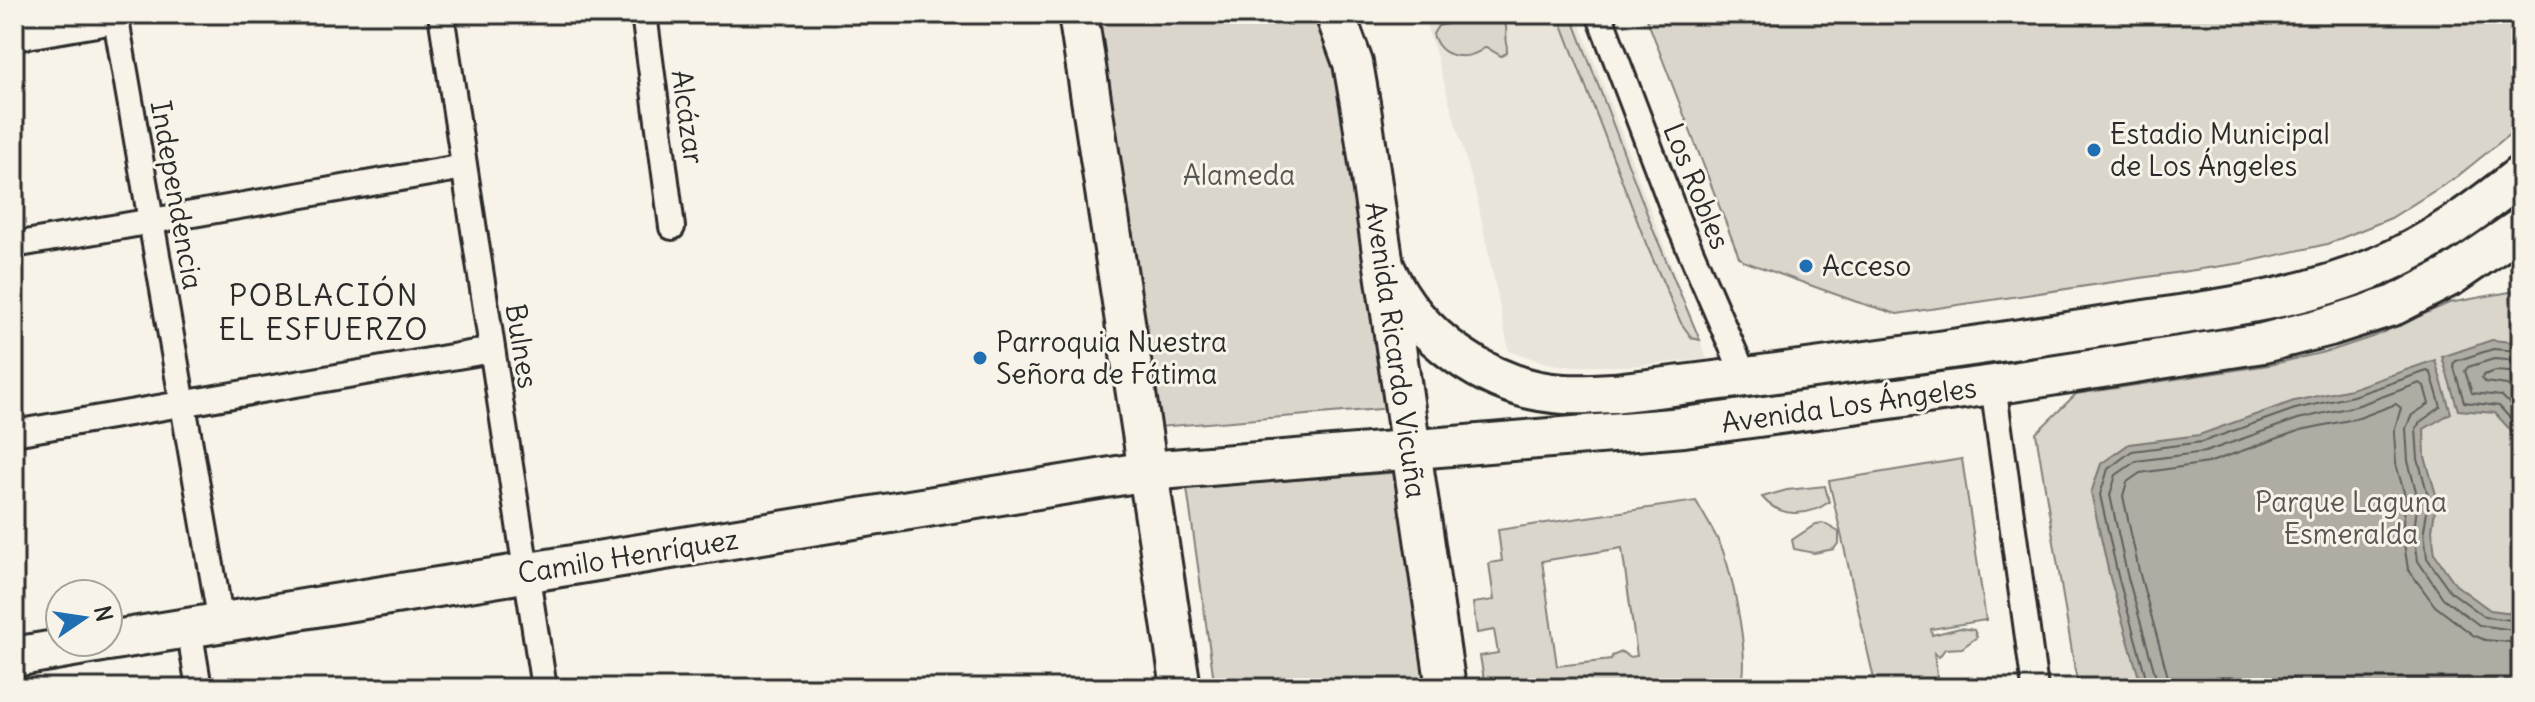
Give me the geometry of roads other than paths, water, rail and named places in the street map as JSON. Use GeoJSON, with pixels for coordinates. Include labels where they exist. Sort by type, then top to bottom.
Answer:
{"type":"FeatureCollection","features":[{"type":"Feature","properties":{"kind":"main road"},"geometry":{"type":"LineString","coordinates":[[14,31],[114,14]]}},
{"type":"Feature","properties":{"kind":"main road"},"geometry":{"type":"LineString","coordinates":[[1078,14],[1181,688]]}},
{"type":"Feature","properties":{"kind":"main road","name":"Avenida Ricardo Vicuña"},"geometry":{"type":"LineString","coordinates":[[1335,14],[1353,63],[1446,688]]}},
{"type":"Feature","properties":{"kind":"main road","name":"Avenida Los Ángeles"},"geometry":{"type":"LineString","coordinates":[[1386,270],[1403,301],[1444,344],[1475,367],[1516,384],[1563,394],[1588,394],[1745,377],[2007,341],[2268,300],[2378,267],[2410,252],[2439,235],[2521,175]]}},
{"type":"Feature","properties":{"kind":"main road","name":"Avenida Los Ángeles"},"geometry":{"type":"LineString","coordinates":[[1148,471],[1684,427],[1993,385],[2263,343],[2395,305],[2478,259],[2521,228]]}},
{"type":"Feature","properties":{"kind":"main road","name":"Camilo Henríquez"},"geometry":{"type":"LineString","coordinates":[[124,639],[1148,471]]}},
{"type":"Feature","properties":{"kind":"main road","name":"Camilo Henríquez"},"geometry":{"type":"LineString","coordinates":[[14,657],[44,652]]}},
{"type":"Feature","properties":{"kind":"street","name":"Independencia"},"geometry":{"type":"LineString","coordinates":[[114,14],[183,403],[205,625],[199,688]]}},
{"type":"Feature","properties":{"kind":"street","name":"Bulnes"},"geometry":{"type":"LineString","coordinates":[[441,14],[544,688]]}},
{"type":"Feature","properties":{"kind":"street","name":"Alcázar"},"geometry":{"type":"LineString","coordinates":[[644,14],[672,227]]}},
{"type":"Feature","properties":{"kind":"street","name":"Los Robles"},"geometry":{"type":"LineString","coordinates":[[1599,14],[1678,222],[1745,377]]}},
{"type":"Feature","properties":{"kind":"street"},"geometry":{"type":"LineString","coordinates":[[14,245],[464,167]]}},
{"type":"Feature","properties":{"kind":"street"},"geometry":{"type":"LineString","coordinates":[[14,433],[492,350]]}},
{"type":"Feature","properties":{"kind":"street"},"geometry":{"type":"LineString","coordinates":[[1993,385],[2035,688]]}},
{"type":"Feature","properties":{"kind":"water"},"geometry":{"type":"Polygon","coordinates":[[[2492,340],[2521,343],[2521,442],[2495,413],[2458,410],[2442,357],[2492,340]]]}},
{"type":"Feature","properties":{"kind":"water","name":"Parque Laguna Esmeralda"},"geometry":{"type":"Polygon","coordinates":[[[2435,360],[2451,413],[2424,429],[2425,457],[2437,498],[2432,530],[2435,555],[2456,585],[2490,610],[2521,614],[2521,688],[2142,688],[2110,578],[2091,493],[2101,464],[2129,444],[2199,435],[2294,401],[2351,389],[2435,360]]]}},
{"type":"Feature","properties":{"kind":"place","name":"Estadio Municipal de Los Ángeles"},"geometry":{"type":"Point","coordinates":[2094,150]}},
{"type":"Feature","properties":{"kind":"place","name":"Acceso"},"geometry":{"type":"Point","coordinates":[1806,266]}},
{"type":"Feature","properties":{"kind":"place","name":"Parroquia Nuestra Señora de Fátima"},"geometry":{"type":"Point","coordinates":[980,358]}},
{"type":"Feature","properties":{"kind":"district","name":"POBLACIÓN EL ESFUERZO"},"geometry":{"type":"Point","coordinates":[324,312]}},
{"type":"Feature","properties":{"kind":"park label","name":"Alameda"},"geometry":{"type":"Point","coordinates":[1239,175]}}]}
